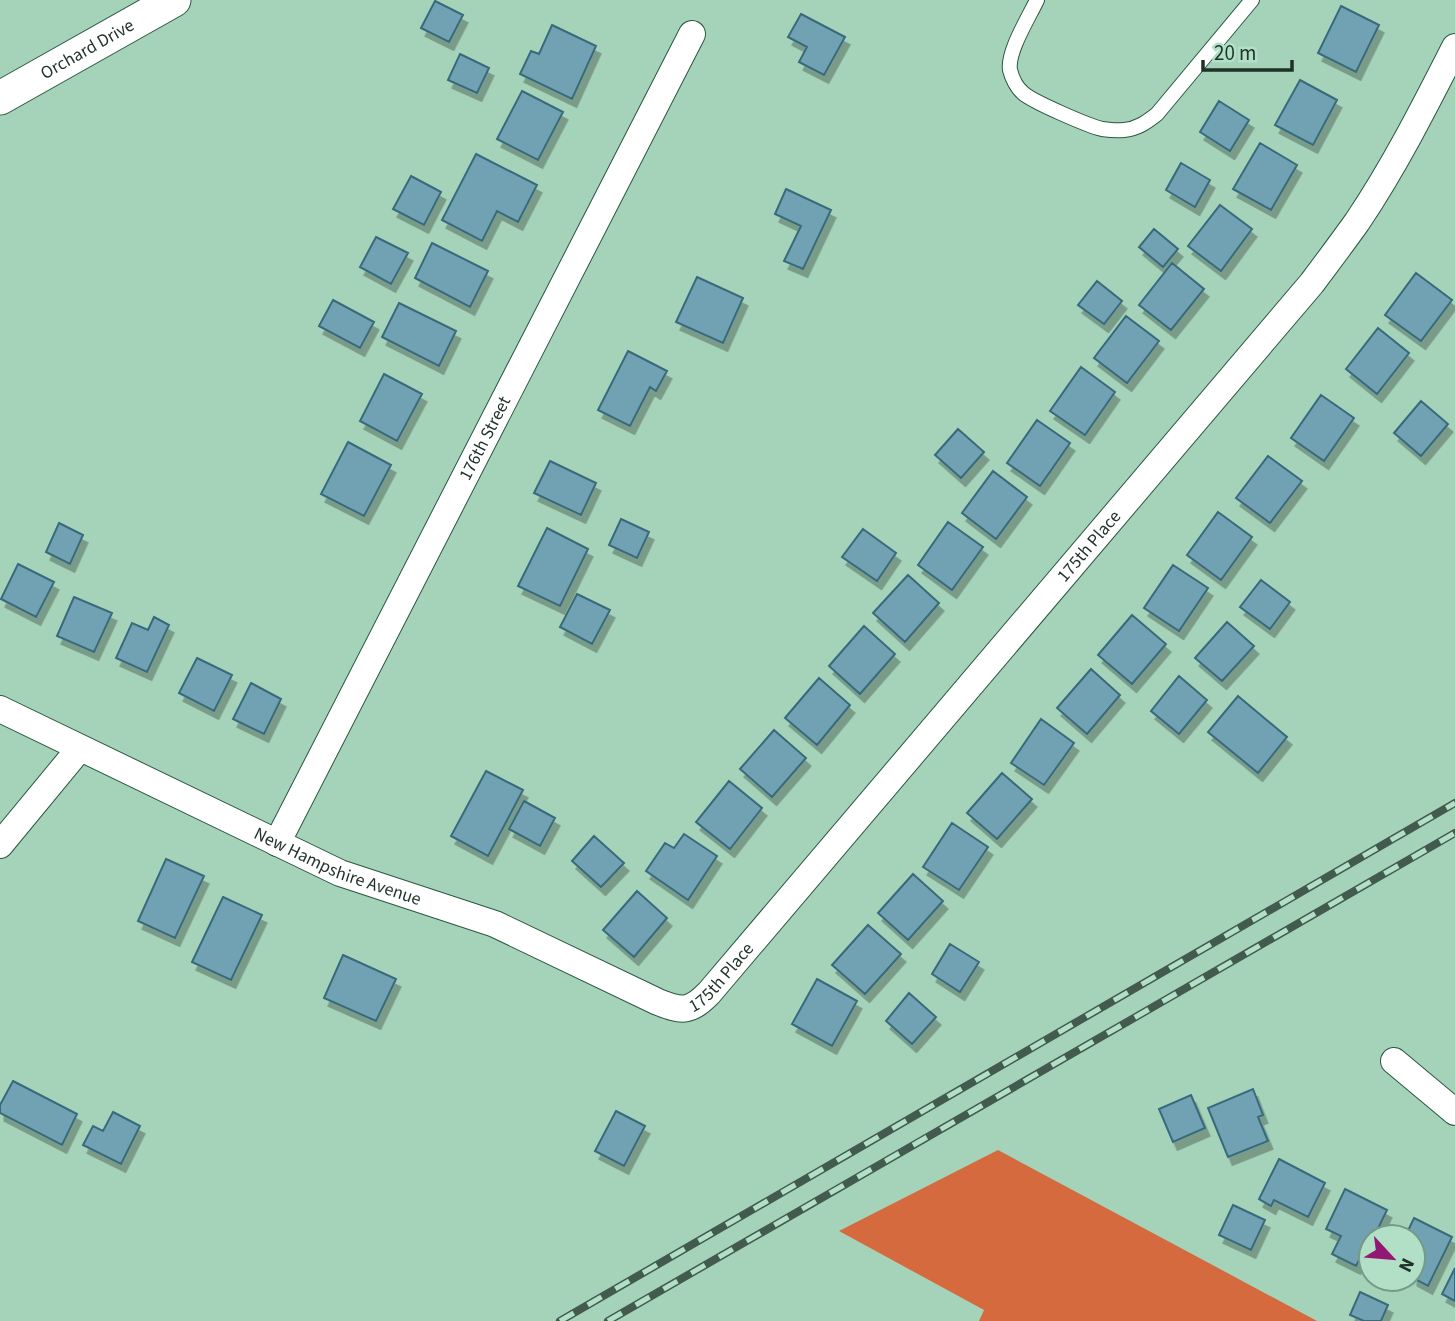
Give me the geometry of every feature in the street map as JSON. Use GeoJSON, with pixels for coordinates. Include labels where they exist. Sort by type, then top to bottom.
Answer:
{"type":"FeatureCollection","features":[{"type":"Feature","properties":{"kind":"street","name":"Orchard Drive"},"geometry":{"type":"LineString","coordinates":[[0,98],[174,0]]}},
{"type":"Feature","properties":{"kind":"street","name":"176th Street"},"geometry":{"type":"LineString","coordinates":[[277,843],[692,34]]}},
{"type":"Feature","properties":{"kind":"street","name":"175th Place"},"geometry":{"type":"LineString","coordinates":[[681,1010],[690,1008],[709,993],[1312,283],[1382,180],[1455,47]]}},
{"type":"Feature","properties":{"kind":"street","name":"New Hampshire Avenue"},"geometry":{"type":"LineString","coordinates":[[0,709],[340,873],[495,924],[658,1002],[681,1010]]}},
{"type":"Feature","properties":{"kind":"street"},"geometry":{"type":"LineString","coordinates":[[0,845],[80,748]]}},
{"type":"Feature","properties":{"kind":"street"},"geometry":{"type":"LineString","coordinates":[[1394,1061],[1455,1112]]}},
{"type":"Feature","properties":{"kind":"lane"},"geometry":{"type":"LineString","coordinates":[[1038,0],[1013,51],[1009,67],[1014,82],[1033,100],[1100,129],[1126,130],[1140,126],[1157,114],[1252,0]]}},
{"type":"Feature","properties":{"kind":"shaded area"},"geometry":{"type":"Polygon","coordinates":[[[998,1150],[1317,1321],[979,1321],[984,1310],[839,1231],[998,1150]]]}},
{"type":"Feature","properties":{"kind":"building"},"geometry":{"type":"Polygon","coordinates":[[[435,1],[463,15],[449,42],[421,28],[435,1]]]}},
{"type":"Feature","properties":{"kind":"building"},"geometry":{"type":"Polygon","coordinates":[[[1341,6],[1379,25],[1356,72],[1318,53],[1341,6]]]}},
{"type":"Feature","properties":{"kind":"building"},"geometry":{"type":"Polygon","coordinates":[[[801,14],[845,37],[824,75],[799,62],[807,47],[788,37],[801,14]]]}},
{"type":"Feature","properties":{"kind":"building"},"geometry":{"type":"Polygon","coordinates":[[[552,25],[596,46],[572,99],[520,74],[531,51],[539,54],[552,25]]]}},
{"type":"Feature","properties":{"kind":"building"},"geometry":{"type":"Polygon","coordinates":[[[460,54],[489,68],[477,93],[448,80],[460,54]]]}},
{"type":"Feature","properties":{"kind":"building"},"geometry":{"type":"Polygon","coordinates":[[[1300,80],[1337,100],[1313,145],[1275,125],[1300,80]]]}},
{"type":"Feature","properties":{"kind":"building"},"geometry":{"type":"Polygon","coordinates":[[[522,91],[563,112],[538,160],[497,139],[522,91]]]}},
{"type":"Feature","properties":{"kind":"building"},"geometry":{"type":"Polygon","coordinates":[[[1219,101],[1249,120],[1230,151],[1200,132],[1219,101]]]}},
{"type":"Feature","properties":{"kind":"building"},"geometry":{"type":"Polygon","coordinates":[[[1260,143],[1297,165],[1271,210],[1233,189],[1260,143]]]}},
{"type":"Feature","properties":{"kind":"building"},"geometry":{"type":"Polygon","coordinates":[[[476,154],[537,185],[518,222],[497,211],[482,241],[442,220],[476,154]]]}},
{"type":"Feature","properties":{"kind":"building"},"geometry":{"type":"Polygon","coordinates":[[[1181,163],[1210,180],[1195,207],[1166,190],[1181,163]]]}},
{"type":"Feature","properties":{"kind":"building"},"geometry":{"type":"Polygon","coordinates":[[[411,176],[441,192],[424,225],[393,209],[411,176]]]}},
{"type":"Feature","properties":{"kind":"building"},"geometry":{"type":"Polygon","coordinates":[[[786,189],[831,210],[803,269],[784,261],[801,226],[775,214],[786,189]]]}},
{"type":"Feature","properties":{"kind":"building"},"geometry":{"type":"Polygon","coordinates":[[[1220,205],[1252,229],[1221,271],[1188,246],[1220,205]]]}},
{"type":"Feature","properties":{"kind":"building"},"geometry":{"type":"Polygon","coordinates":[[[1154,229],[1178,249],[1163,267],[1139,247],[1154,229]]]}},
{"type":"Feature","properties":{"kind":"building"},"geometry":{"type":"Polygon","coordinates":[[[376,237],[408,253],[391,284],[360,267],[376,237]]]}},
{"type":"Feature","properties":{"kind":"building"},"geometry":{"type":"Polygon","coordinates":[[[432,243],[488,271],[470,307],[415,278],[432,243]]]}},
{"type":"Feature","properties":{"kind":"building"},"geometry":{"type":"Polygon","coordinates":[[[1172,263],[1204,289],[1171,330],[1139,305],[1172,263]]]}},
{"type":"Feature","properties":{"kind":"building"},"geometry":{"type":"Polygon","coordinates":[[[1416,273],[1452,300],[1421,341],[1385,315],[1416,273]]]}},
{"type":"Feature","properties":{"kind":"building"},"geometry":{"type":"Polygon","coordinates":[[[697,277],[743,298],[723,343],[676,322],[697,277]]]}},
{"type":"Feature","properties":{"kind":"building"},"geometry":{"type":"Polygon","coordinates":[[[1097,281],[1122,301],[1104,324],[1078,305],[1097,281]]]}},
{"type":"Feature","properties":{"kind":"building"},"geometry":{"type":"Polygon","coordinates":[[[333,300],[374,322],[360,348],[319,326],[333,300]]]}},
{"type":"Feature","properties":{"kind":"building"},"geometry":{"type":"Polygon","coordinates":[[[399,303],[456,331],[439,366],[382,337],[399,303]]]}},
{"type":"Feature","properties":{"kind":"building"},"geometry":{"type":"Polygon","coordinates":[[[1126,316],[1159,341],[1127,383],[1094,358],[1126,316]]]}},
{"type":"Feature","properties":{"kind":"building"},"geometry":{"type":"Polygon","coordinates":[[[1378,328],[1409,353],[1377,394],[1346,369],[1378,328]]]}},
{"type":"Feature","properties":{"kind":"building"},"geometry":{"type":"Polygon","coordinates":[[[628,351],[667,371],[656,391],[650,387],[630,426],[598,410],[628,351]]]}},
{"type":"Feature","properties":{"kind":"building"},"geometry":{"type":"Polygon","coordinates":[[[1081,367],[1115,392],[1085,435],[1050,411],[1081,367]]]}},
{"type":"Feature","properties":{"kind":"building"},"geometry":{"type":"Polygon","coordinates":[[[384,374],[422,394],[397,441],[360,421],[384,374]]]}},
{"type":"Feature","properties":{"kind":"building"},"geometry":{"type":"Polygon","coordinates":[[[1321,395],[1354,418],[1324,461],[1291,438],[1321,395]]]}},
{"type":"Feature","properties":{"kind":"building"},"geometry":{"type":"Polygon","coordinates":[[[1421,401],[1448,424],[1421,456],[1394,433],[1421,401]]]}},
{"type":"Feature","properties":{"kind":"building"},"geometry":{"type":"Polygon","coordinates":[[[1037,420],[1070,443],[1040,486],[1007,463],[1037,420]]]}},
{"type":"Feature","properties":{"kind":"building"},"geometry":{"type":"Polygon","coordinates":[[[958,429],[984,452],[961,478],[935,455],[958,429]]]}},
{"type":"Feature","properties":{"kind":"building"},"geometry":{"type":"Polygon","coordinates":[[[348,442],[391,465],[364,516],[321,494],[348,442]]]}},
{"type":"Feature","properties":{"kind":"building"},"geometry":{"type":"Polygon","coordinates":[[[1268,456],[1302,481],[1270,523],[1236,498],[1268,456]]]}},
{"type":"Feature","properties":{"kind":"building"},"geometry":{"type":"Polygon","coordinates":[[[550,461],[596,483],[581,515],[534,493],[550,461]]]}},
{"type":"Feature","properties":{"kind":"building"},"geometry":{"type":"Polygon","coordinates":[[[993,471],[1027,497],[996,539],[962,513],[993,471]]]}},
{"type":"Feature","properties":{"kind":"building"},"geometry":{"type":"Polygon","coordinates":[[[1218,512],[1252,537],[1221,580],[1187,555],[1218,512]]]}},
{"type":"Feature","properties":{"kind":"building"},"geometry":{"type":"Polygon","coordinates":[[[621,519],[649,532],[637,558],[609,545],[621,519]]]}},
{"type":"Feature","properties":{"kind":"building"},"geometry":{"type":"Polygon","coordinates":[[[948,522],[983,547],[952,590],[918,565],[948,522]]]}},
{"type":"Feature","properties":{"kind":"building"},"geometry":{"type":"Polygon","coordinates":[[[59,523],[83,535],[70,564],[46,552],[59,523]]]}},
{"type":"Feature","properties":{"kind":"building"},"geometry":{"type":"Polygon","coordinates":[[[547,528],[588,549],[560,606],[518,586],[547,528]]]}},
{"type":"Feature","properties":{"kind":"building"},"geometry":{"type":"Polygon","coordinates":[[[863,529],[896,553],[877,581],[842,557],[863,529]]]}},
{"type":"Feature","properties":{"kind":"building"},"geometry":{"type":"Polygon","coordinates":[[[18,564],[54,582],[36,617],[1,599],[18,564]]]}},
{"type":"Feature","properties":{"kind":"building"},"geometry":{"type":"Polygon","coordinates":[[[1173,565],[1208,588],[1179,631],[1144,608],[1173,565]]]}},
{"type":"Feature","properties":{"kind":"building"},"geometry":{"type":"Polygon","coordinates":[[[908,575],[939,603],[905,642],[873,613],[908,575]]]}},
{"type":"Feature","properties":{"kind":"building"},"geometry":{"type":"Polygon","coordinates":[[[1261,580],[1290,602],[1270,629],[1240,607],[1261,580]]]}},
{"type":"Feature","properties":{"kind":"building"},"geometry":{"type":"Polygon","coordinates":[[[577,594],[610,610],[592,644],[560,627],[577,594]]]}},
{"type":"Feature","properties":{"kind":"building"},"geometry":{"type":"Polygon","coordinates":[[[74,597],[112,613],[94,652],[57,636],[74,597]]]}},
{"type":"Feature","properties":{"kind":"building"},"geometry":{"type":"Polygon","coordinates":[[[1132,615],[1166,644],[1132,684],[1098,655],[1132,615]]]}},
{"type":"Feature","properties":{"kind":"building"},"geometry":{"type":"Polygon","coordinates":[[[154,617],[169,625],[147,672],[116,658],[132,623],[148,630],[154,617]]]}},
{"type":"Feature","properties":{"kind":"building"},"geometry":{"type":"Polygon","coordinates":[[[1227,622],[1254,646],[1222,681],[1195,658],[1227,622]]]}},
{"type":"Feature","properties":{"kind":"building"},"geometry":{"type":"Polygon","coordinates":[[[864,626],[895,654],[860,694],[829,666],[864,626]]]}},
{"type":"Feature","properties":{"kind":"building"},"geometry":{"type":"Polygon","coordinates":[[[197,658],[232,675],[214,711],[179,693],[197,658]]]}},
{"type":"Feature","properties":{"kind":"building"},"geometry":{"type":"Polygon","coordinates":[[[1091,669],[1120,695],[1087,734],[1057,708],[1091,669]]]}},
{"type":"Feature","properties":{"kind":"building"},"geometry":{"type":"Polygon","coordinates":[[[1179,676],[1207,700],[1179,734],[1151,711],[1179,676]]]}},
{"type":"Feature","properties":{"kind":"building"},"geometry":{"type":"Polygon","coordinates":[[[819,678],[850,705],[817,745],[785,718],[819,678]]]}},
{"type":"Feature","properties":{"kind":"building"},"geometry":{"type":"Polygon","coordinates":[[[251,683],[281,699],[264,734],[233,719],[251,683]]]}},
{"type":"Feature","properties":{"kind":"building"},"geometry":{"type":"Polygon","coordinates":[[[1238,696],[1287,737],[1258,773],[1208,732],[1238,696]]]}},
{"type":"Feature","properties":{"kind":"building"},"geometry":{"type":"Polygon","coordinates":[[[1041,719],[1074,743],[1044,785],[1011,763],[1041,719]]]}},
{"type":"Feature","properties":{"kind":"building"},"geometry":{"type":"Polygon","coordinates":[[[774,730],[806,758],[772,797],[740,769],[774,730]]]}},
{"type":"Feature","properties":{"kind":"building"},"geometry":{"type":"Polygon","coordinates":[[[486,771],[523,790],[488,856],[451,836],[486,771]]]}},
{"type":"Feature","properties":{"kind":"building"},"geometry":{"type":"Polygon","coordinates":[[[1002,773],[1032,799],[997,839],[967,813],[1002,773]]]}},
{"type":"Feature","properties":{"kind":"building"},"geometry":{"type":"Polygon","coordinates":[[[729,781],[762,808],[730,849],[696,822],[729,781]]]}},
{"type":"Feature","properties":{"kind":"building"},"geometry":{"type":"Polygon","coordinates":[[[524,801],[555,818],[540,846],[509,829],[524,801]]]}},
{"type":"Feature","properties":{"kind":"building"},"geometry":{"type":"Polygon","coordinates":[[[952,823],[988,847],[959,890],[923,867],[952,823]]]}},
{"type":"Feature","properties":{"kind":"building"},"geometry":{"type":"Polygon","coordinates":[[[684,834],[717,856],[688,900],[646,871],[665,843],[674,848],[684,834]]]}},
{"type":"Feature","properties":{"kind":"building"},"geometry":{"type":"Polygon","coordinates":[[[594,836],[624,863],[601,887],[572,861],[594,836]]]}},
{"type":"Feature","properties":{"kind":"building"},"geometry":{"type":"Polygon","coordinates":[[[166,859],[204,876],[175,938],[138,921],[166,859]]]}},
{"type":"Feature","properties":{"kind":"building"},"geometry":{"type":"Polygon","coordinates":[[[913,874],[943,901],[908,940],[878,913],[913,874]]]}},
{"type":"Feature","properties":{"kind":"building"},"geometry":{"type":"Polygon","coordinates":[[[637,891],[667,918],[634,957],[603,930],[637,891]]]}},
{"type":"Feature","properties":{"kind":"building"},"geometry":{"type":"Polygon","coordinates":[[[223,897],[262,915],[231,980],[192,962],[223,897]]]}},
{"type":"Feature","properties":{"kind":"building"},"geometry":{"type":"Polygon","coordinates":[[[868,925],[901,954],[865,994],[832,965],[868,925]]]}},
{"type":"Feature","properties":{"kind":"building"},"geometry":{"type":"Polygon","coordinates":[[[950,944],[979,962],[960,992],[932,974],[950,944]]]}},
{"type":"Feature","properties":{"kind":"building"},"geometry":{"type":"Polygon","coordinates":[[[343,955],[396,979],[376,1021],[324,998],[343,955]]]}},
{"type":"Feature","properties":{"kind":"building"},"geometry":{"type":"Polygon","coordinates":[[[817,979],[857,1001],[832,1046],[792,1024],[817,979]]]}},
{"type":"Feature","properties":{"kind":"building"},"geometry":{"type":"Polygon","coordinates":[[[909,993],[936,1017],[912,1044],[886,1021],[909,993]]]}},
{"type":"Feature","properties":{"kind":"building"},"geometry":{"type":"Polygon","coordinates":[[[13,1081],[77,1114],[62,1145],[0,1113],[0,1105],[13,1081]]]}},
{"type":"Feature","properties":{"kind":"building"},"geometry":{"type":"Polygon","coordinates":[[[1253,1089],[1263,1115],[1258,1117],[1268,1141],[1228,1157],[1208,1108],[1253,1089]]]}},
{"type":"Feature","properties":{"kind":"building"},"geometry":{"type":"Polygon","coordinates":[[[1191,1095],[1205,1128],[1173,1142],[1159,1109],[1191,1095]]]}},
{"type":"Feature","properties":{"kind":"building"},"geometry":{"type":"Polygon","coordinates":[[[616,1111],[645,1126],[624,1166],[595,1151],[616,1111]]]}},
{"type":"Feature","properties":{"kind":"building"},"geometry":{"type":"Polygon","coordinates":[[[113,1112],[140,1126],[121,1164],[83,1145],[93,1126],[103,1131],[113,1112]]]}},
{"type":"Feature","properties":{"kind":"building"},"geometry":{"type":"Polygon","coordinates":[[[1279,1159],[1325,1183],[1308,1217],[1274,1200],[1271,1206],[1259,1199],[1279,1159]]]}},
{"type":"Feature","properties":{"kind":"building"},"geometry":{"type":"Polygon","coordinates":[[[1345,1189],[1387,1210],[1381,1223],[1357,1223],[1356,1266],[1332,1254],[1341,1236],[1326,1229],[1345,1189]]]}},
{"type":"Feature","properties":{"kind":"building"},"geometry":{"type":"Polygon","coordinates":[[[1233,1205],[1265,1220],[1251,1250],[1219,1235],[1233,1205]]]}},
{"type":"Feature","properties":{"kind":"building"},"geometry":{"type":"Polygon","coordinates":[[[1414,1218],[1424,1223],[1412,1223],[1414,1218]]]}},
{"type":"Feature","properties":{"kind":"building"},"geometry":{"type":"Polygon","coordinates":[[[1427,1224],[1452,1237],[1427,1285],[1427,1224]]]}},
{"type":"Feature","properties":{"kind":"building"},"geometry":{"type":"Polygon","coordinates":[[[1455,1268],[1455,1301],[1442,1294],[1455,1268]]]}},
{"type":"Feature","properties":{"kind":"building"},"geometry":{"type":"Polygon","coordinates":[[[1360,1293],[1388,1305],[1381,1321],[1364,1321],[1350,1315],[1360,1293]]]}},
{"type":"Feature","properties":{"kind":"railway"},"geometry":{"type":"LineString","coordinates":[[560,1321],[1455,803]]}},
{"type":"Feature","properties":{"kind":"railway"},"geometry":{"type":"LineString","coordinates":[[608,1321],[1455,833]]}}]}
